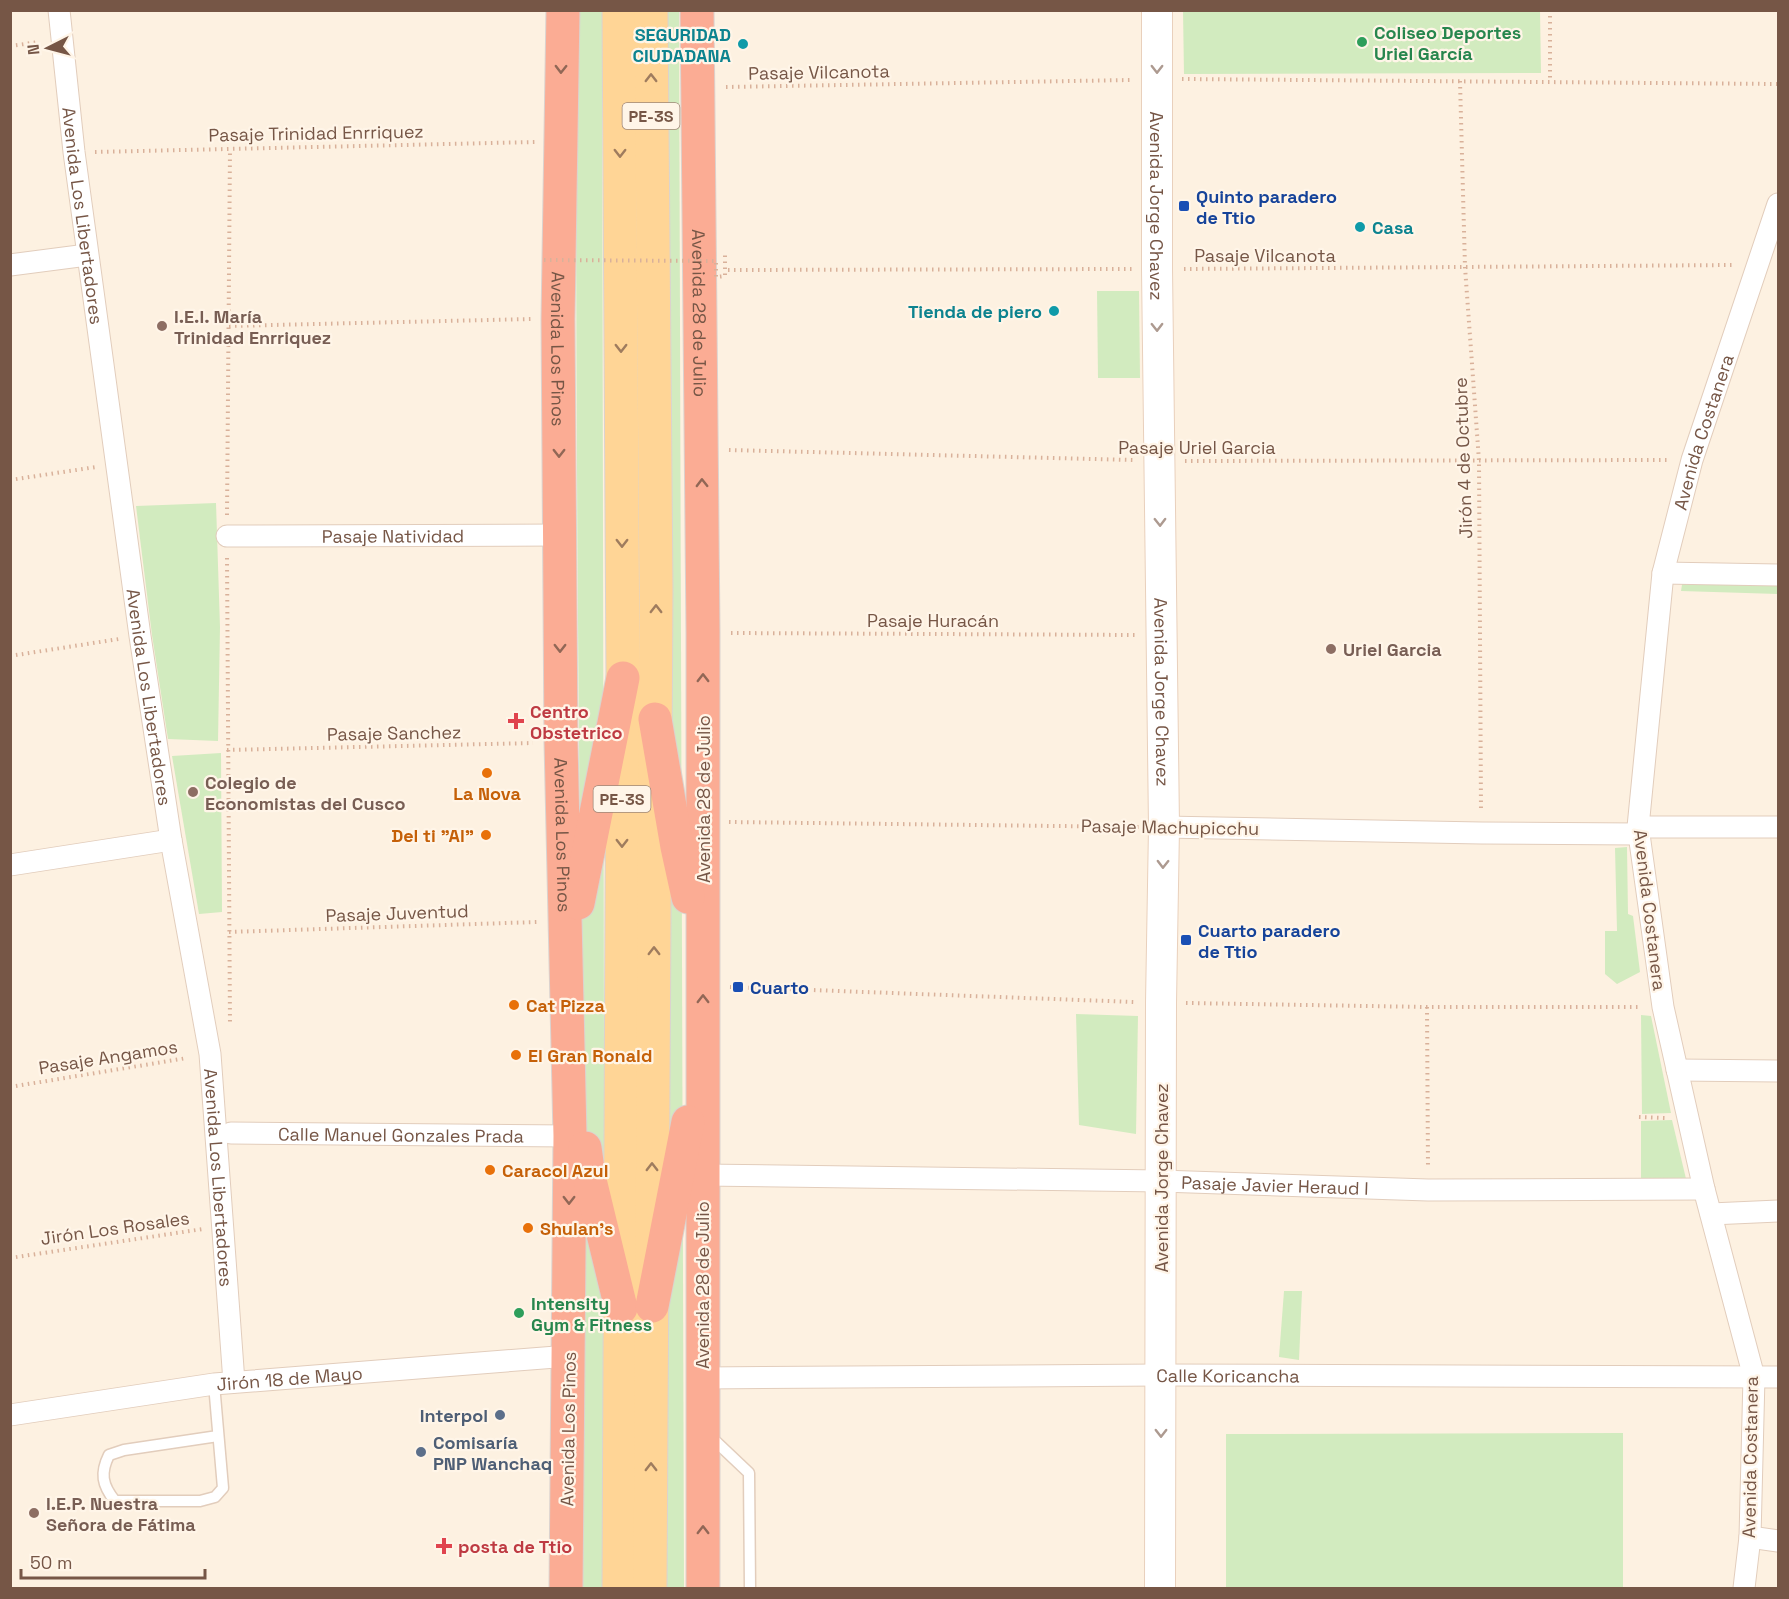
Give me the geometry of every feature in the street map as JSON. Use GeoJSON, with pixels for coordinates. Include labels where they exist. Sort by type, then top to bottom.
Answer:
{"type":"FeatureCollection","features":[{"type":"Feature","properties":{"kind":"highway","name":"Avenida Los Pinos"},"geometry":{"type":"LineString","coordinates":[[562,10],[558,319],[561,742],[570,1136],[566,1588]]}},
{"type":"Feature","properties":{"kind":"highway","name":"Avenida 28 de Julio"},"geometry":{"type":"LineString","coordinates":[[697,10],[698,87],[713,262],[701,450],[703,1588]]}},
{"type":"Feature","properties":{"kind":"highway"},"geometry":{"type":"LineString","coordinates":[[566,960],[623,678]]}},
{"type":"Feature","properties":{"kind":"highway"},"geometry":{"type":"LineString","coordinates":[[655,719],[677,847],[702,960]]}},
{"type":"Feature","properties":{"kind":"highway"},"geometry":{"type":"LineString","coordinates":[[567,1024],[589,1176],[636,1307]]}},
{"type":"Feature","properties":{"kind":"highway"},"geometry":{"type":"LineString","coordinates":[[636,1307],[703,1048]]}},
{"type":"Feature","properties":{"kind":"main road","name":"PE-3S"},"geometry":{"type":"LineString","coordinates":[[619,10],[623,678],[636,1307],[650,1588]]}},
{"type":"Feature","properties":{"kind":"main road","name":"PE-3S"},"geometry":{"type":"LineString","coordinates":[[619,1588],[636,1307],[655,719],[656,566],[651,10]]}},
{"type":"Feature","properties":{"kind":"street","name":"Avenida Los Libertadores"},"geometry":{"type":"LineString","coordinates":[[59,10],[87,255],[140,636],[171,840],[210,1054],[223,1226],[224,1383]]}},
{"type":"Feature","properties":{"kind":"street","name":"Avenida Jorge Chavez"},"geometry":{"type":"LineString","coordinates":[[1157,10],[1157,269],[1164,827],[1161,1003],[1160,1588]]}},
{"type":"Feature","properties":{"kind":"street","name":"Avenida Costanera"},"geometry":{"type":"LineString","coordinates":[[1744,1588],[1750,1537],[1754,1377],[1704,1189],[1663,1007],[1638,830],[1663,573],[1692,460],[1779,204]]}},
{"type":"Feature","properties":{"kind":"street"},"geometry":{"type":"LineString","coordinates":[[10,265],[87,255]]}},
{"type":"Feature","properties":{"kind":"street","name":"Pasaje Natividad"},"geometry":{"type":"LineString","coordinates":[[227,536],[560,535]]}},
{"type":"Feature","properties":{"kind":"street"},"geometry":{"type":"LineString","coordinates":[[1663,573],[1779,575]]}},
{"type":"Feature","properties":{"kind":"street","name":"Pasaje Machupicchu"},"geometry":{"type":"LineString","coordinates":[[1164,827],[1481,833],[1779,827]]}},
{"type":"Feature","properties":{"kind":"street"},"geometry":{"type":"LineString","coordinates":[[10,865],[171,840]]}},
{"type":"Feature","properties":{"kind":"street"},"geometry":{"type":"LineString","coordinates":[[1677,1070],[1779,1071]]}},
{"type":"Feature","properties":{"kind":"street","name":"Calle Manuel Gonzales Prada"},"geometry":{"type":"LineString","coordinates":[[231,1133],[570,1136]]}},
{"type":"Feature","properties":{"kind":"street","name":"Pasaje Javier Heraud I"},"geometry":{"type":"LineString","coordinates":[[702,1175],[1161,1181],[1428,1190],[1704,1189]]}},
{"type":"Feature","properties":{"kind":"street"},"geometry":{"type":"LineString","coordinates":[[1711,1214],[1779,1211]]}},
{"type":"Feature","properties":{"kind":"street","name":"Jirón 18 de Mayo"},"geometry":{"type":"LineString","coordinates":[[10,1415],[224,1383],[569,1356]]}},
{"type":"Feature","properties":{"kind":"street","name":"Calle Koricancha"},"geometry":{"type":"LineString","coordinates":[[702,1378],[1161,1375],[1779,1377]]}},
{"type":"Feature","properties":{"kind":"street"},"geometry":{"type":"LineString","coordinates":[[1750,1537],[1779,1541]]}},
{"type":"Feature","properties":{"kind":"lane"},"geometry":{"type":"LineString","coordinates":[[219,1436],[124,1450],[109,1455],[103,1467],[106,1490],[115,1501],[200,1501],[215,1497],[223,1488],[219,1436],[224,1383]]}},
{"type":"Feature","properties":{"kind":"lane"},"geometry":{"type":"LineString","coordinates":[[702,1429],[748,1473],[750,1588]]}},
{"type":"Feature","properties":{"kind":"path"},"geometry":{"type":"LineString","coordinates":[[1550,10],[1550,82]]}},
{"type":"Feature","properties":{"kind":"path"},"geometry":{"type":"LineString","coordinates":[[10,46],[61,38]]}},
{"type":"Feature","properties":{"kind":"path","name":"Pasaje Vilcanota"},"geometry":{"type":"LineString","coordinates":[[698,87],[1157,79],[1779,84]]}},
{"type":"Feature","properties":{"kind":"path","name":"Jirón 4 de Octubre"},"geometry":{"type":"LineString","coordinates":[[1460,81],[1465,267],[1479,461],[1481,833]]}},
{"type":"Feature","properties":{"kind":"path","name":"Pasaje Trinidad Enrriquez"},"geometry":{"type":"LineString","coordinates":[[74,152],[559,142]]}},
{"type":"Feature","properties":{"kind":"path"},"geometry":{"type":"LineString","coordinates":[[230,149],[227,536],[230,1027]]}},
{"type":"Feature","properties":{"kind":"path"},"geometry":{"type":"LineString","coordinates":[[544,260],[716,261],[716,276],[725,276],[713,262]]}},
{"type":"Feature","properties":{"kind":"path","name":"Pasaje Vilcanota"},"geometry":{"type":"LineString","coordinates":[[713,262],[1157,269],[1758,265]]}},
{"type":"Feature","properties":{"kind":"path"},"geometry":{"type":"LineString","coordinates":[[229,326],[558,319]]}},
{"type":"Feature","properties":{"kind":"path","name":"Pasaje Uriel Garcia"},"geometry":{"type":"LineString","coordinates":[[701,450],[1159,461],[1692,460]]}},
{"type":"Feature","properties":{"kind":"path"},"geometry":{"type":"LineString","coordinates":[[10,480],[116,464]]}},
{"type":"Feature","properties":{"kind":"path","name":"Pasaje Huracán"},"geometry":{"type":"LineString","coordinates":[[703,633],[1162,635]]}},
{"type":"Feature","properties":{"kind":"path"},"geometry":{"type":"LineString","coordinates":[[10,656],[140,636]]}},
{"type":"Feature","properties":{"kind":"path","name":"Pasaje Sanchez"},"geometry":{"type":"LineString","coordinates":[[227,750],[561,742]]}},
{"type":"Feature","properties":{"kind":"path","name":"Pasaje Machupicchu"},"geometry":{"type":"LineString","coordinates":[[702,822],[1164,827]]}},
{"type":"Feature","properties":{"kind":"path","name":"Pasaje Juventud"},"geometry":{"type":"LineString","coordinates":[[229,932],[565,921]]}},
{"type":"Feature","properties":{"kind":"path"},"geometry":{"type":"LineString","coordinates":[[1426,1007],[1428,1190]]}},
{"type":"Feature","properties":{"kind":"path","name":"Pasaje Angamos"},"geometry":{"type":"LineString","coordinates":[[10,1087],[210,1054]]}},
{"type":"Feature","properties":{"kind":"path"},"geometry":{"type":"LineString","coordinates":[[1639,1117],[1669,1118]]}},
{"type":"Feature","properties":{"kind":"path","name":"Jirón Los Rosales"},"geometry":{"type":"LineString","coordinates":[[10,1258],[223,1226]]}},
{"type":"Feature","properties":{"kind":"green space"},"geometry":{"type":"Polygon","coordinates":[[[577,11],[602,11],[605,1588],[582,1588],[577,11]]]}},
{"type":"Feature","properties":{"kind":"green space"},"geometry":{"type":"Polygon","coordinates":[[[662,11],[679,11],[684,1588],[662,1588],[662,11]]]}},
{"type":"Feature","properties":{"kind":"green space","name":"Coliseo Deportes Uriel García"},"geometry":{"type":"Polygon","coordinates":[[[1183,11],[1540,11],[1541,73],[1184,74],[1183,11]]]}},
{"type":"Feature","properties":{"kind":"green space"},"geometry":{"type":"Polygon","coordinates":[[[1097,291],[1139,291],[1140,378],[1098,378],[1097,291]]]}},
{"type":"Feature","properties":{"kind":"green space"},"geometry":{"type":"Polygon","coordinates":[[[216,503],[220,627],[218,741],[168,739],[136,506],[216,503]]]}},
{"type":"Feature","properties":{"kind":"green space"},"geometry":{"type":"Polygon","coordinates":[[[1684,572],[1778,576],[1778,594],[1681,591],[1684,572]]]}},
{"type":"Feature","properties":{"kind":"green space"},"geometry":{"type":"Polygon","coordinates":[[[221,753],[222,912],[199,914],[172,756],[221,753]]]}},
{"type":"Feature","properties":{"kind":"green space"},"geometry":{"type":"Polygon","coordinates":[[[1627,847],[1628,914],[1633,916],[1640,972],[1617,984],[1605,974],[1605,931],[1617,931],[1615,848],[1627,847]]]}},
{"type":"Feature","properties":{"kind":"green space"},"geometry":{"type":"Polygon","coordinates":[[[1076,1014],[1138,1016],[1136,1134],[1079,1125],[1076,1014]]]}},
{"type":"Feature","properties":{"kind":"green space"},"geometry":{"type":"Polygon","coordinates":[[[1641,1015],[1651,1016],[1671,1113],[1642,1114],[1641,1015]]]}},
{"type":"Feature","properties":{"kind":"green space"},"geometry":{"type":"Polygon","coordinates":[[[1672,1120],[1687,1183],[1641,1183],[1641,1121],[1672,1120]]]}},
{"type":"Feature","properties":{"kind":"green space"},"geometry":{"type":"Polygon","coordinates":[[[1284,1291],[1302,1291],[1299,1360],[1279,1357],[1284,1291]]]}},
{"type":"Feature","properties":{"kind":"green space"},"geometry":{"type":"Polygon","coordinates":[[[1623,1433],[1623,1588],[1226,1588],[1226,1434],[1623,1433]]]}},
{"type":"Feature","properties":{"kind":"place","name":"Coliseo Deportes Uriel García"},"geometry":{"type":"Point","coordinates":[1362,42]}},
{"type":"Feature","properties":{"kind":"place","name":"SEGURIDAD CIUDADANA"},"geometry":{"type":"Point","coordinates":[743,44]}},
{"type":"Feature","properties":{"kind":"place","name":"Quinto paradero de Ttio"},"geometry":{"type":"Point","coordinates":[1184,206]}},
{"type":"Feature","properties":{"kind":"place","name":"Casa"},"geometry":{"type":"Point","coordinates":[1360,227]}},
{"type":"Feature","properties":{"kind":"place","name":"Tienda de piero"},"geometry":{"type":"Point","coordinates":[1054,311]}},
{"type":"Feature","properties":{"kind":"place","name":"I.E.I. María Trinidad Enrriquez"},"geometry":{"type":"Point","coordinates":[162,326]}},
{"type":"Feature","properties":{"kind":"place","name":"Uriel Garcia"},"geometry":{"type":"Point","coordinates":[1331,649]}},
{"type":"Feature","properties":{"kind":"place","name":"Centro Obstetrico"},"geometry":{"type":"Point","coordinates":[516,721]}},
{"type":"Feature","properties":{"kind":"place","name":"La Nova"},"geometry":{"type":"Point","coordinates":[487,773]}},
{"type":"Feature","properties":{"kind":"place","name":"Colegio de Economistas del Cusco"},"geometry":{"type":"Point","coordinates":[193,792]}},
{"type":"Feature","properties":{"kind":"place","name":"Del ti \"Al\""},"geometry":{"type":"Point","coordinates":[486,835]}},
{"type":"Feature","properties":{"kind":"place","name":"Cuarto paradero de Ttio"},"geometry":{"type":"Point","coordinates":[1186,940]}},
{"type":"Feature","properties":{"kind":"place","name":"Cuarto"},"geometry":{"type":"Point","coordinates":[738,987]}},
{"type":"Feature","properties":{"kind":"place","name":"Cat Pizza"},"geometry":{"type":"Point","coordinates":[514,1005]}},
{"type":"Feature","properties":{"kind":"place","name":"El Gran Ronald"},"geometry":{"type":"Point","coordinates":[516,1055]}},
{"type":"Feature","properties":{"kind":"place","name":"Caracol Azul"},"geometry":{"type":"Point","coordinates":[490,1170]}},
{"type":"Feature","properties":{"kind":"place","name":"Shulan's"},"geometry":{"type":"Point","coordinates":[528,1228]}},
{"type":"Feature","properties":{"kind":"place","name":"Intensity Gym & Fitness"},"geometry":{"type":"Point","coordinates":[519,1313]}},
{"type":"Feature","properties":{"kind":"place","name":"Interpol"},"geometry":{"type":"Point","coordinates":[500,1415]}},
{"type":"Feature","properties":{"kind":"place","name":"Comisaría PNP Wanchaq"},"geometry":{"type":"Point","coordinates":[421,1452]}},
{"type":"Feature","properties":{"kind":"place","name":"I.E.P. Nuestra Señora de Fátima"},"geometry":{"type":"Point","coordinates":[34,1513]}},
{"type":"Feature","properties":{"kind":"place","name":"posta de Ttio"},"geometry":{"type":"Point","coordinates":[444,1546]}}]}
